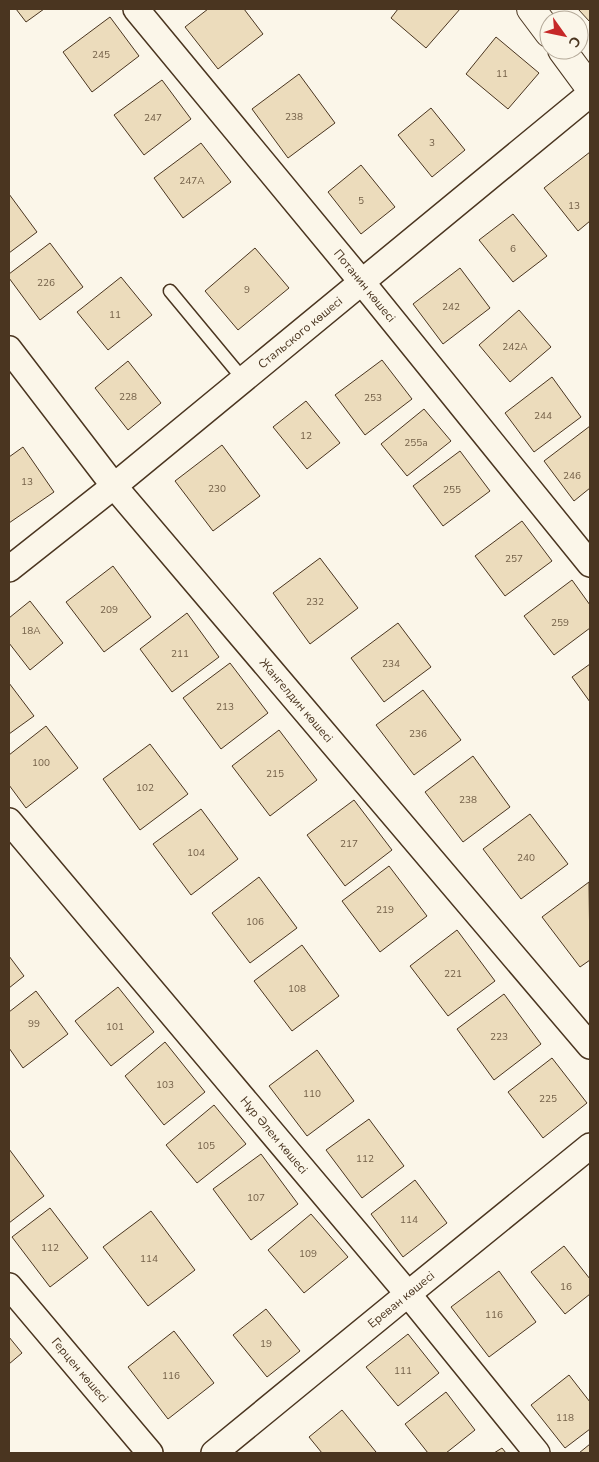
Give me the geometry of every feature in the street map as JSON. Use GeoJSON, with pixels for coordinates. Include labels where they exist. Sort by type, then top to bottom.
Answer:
{"type":"FeatureCollection","features":[{"type":"Feature","properties":{"kind":"main road"},"geometry":{"type":"LineString","coordinates":[[531,9],[539,20]]}},
{"type":"Feature","properties":{"kind":"main road"},"geometry":{"type":"LineString","coordinates":[[569,60],[590,88]]}},
{"type":"Feature","properties":{"kind":"street","name":"Потанин көшесі"},"geometry":{"type":"LineString","coordinates":[[136,9],[361,281],[590,564]]}},
{"type":"Feature","properties":{"kind":"street","name":"Стальского көшесі"},"geometry":{"type":"LineString","coordinates":[[9,569],[114,486],[590,94]]}},
{"type":"Feature","properties":{"kind":"street","name":"Жангелдин көшесі"},"geometry":{"type":"LineString","coordinates":[[9,349],[114,486],[590,1046]]}},
{"type":"Feature","properties":{"kind":"street","name":"Нұр Әлем көшесі"},"geometry":{"type":"LineString","coordinates":[[9,821],[408,1294],[537,1453]]}},
{"type":"Feature","properties":{"kind":"street","name":"Ереван көшесі"},"geometry":{"type":"LineString","coordinates":[[214,1453],[590,1146]]}},
{"type":"Feature","properties":{"kind":"street","name":"Герцен көшесі"},"geometry":{"type":"LineString","coordinates":[[9,1286],[150,1453]]}},
{"type":"Feature","properties":{"kind":"lane"},"geometry":{"type":"LineString","coordinates":[[170,291],[243,379]]}},
{"type":"Feature","properties":{"kind":"building"},"geometry":{"type":"Polygon","coordinates":[[[16,9],[44,9],[26,22],[16,9]]]}},
{"type":"Feature","properties":{"kind":"building"},"geometry":{"type":"Polygon","coordinates":[[[208,9],[244,9],[263,34],[218,69],[185,27],[208,9]]]}},
{"type":"Feature","properties":{"kind":"building"},"geometry":{"type":"Polygon","coordinates":[[[398,9],[460,9],[426,48],[391,18],[398,9]]]}},
{"type":"Feature","properties":{"kind":"building"},"geometry":{"type":"Polygon","coordinates":[[[590,9],[590,22],[589,10],[579,10],[590,9]]]}},
{"type":"Feature","properties":{"kind":"building"},"geometry":{"type":"Polygon","coordinates":[[[110,17],[139,56],[92,92],[63,52],[110,17]]]}},
{"type":"Feature","properties":{"kind":"building"},"geometry":{"type":"Polygon","coordinates":[[[496,37],[539,73],[508,109],[466,74],[496,37]]]}},
{"type":"Feature","properties":{"kind":"building"},"geometry":{"type":"Polygon","coordinates":[[[299,74],[335,123],[288,158],[252,109],[299,74]]]}},
{"type":"Feature","properties":{"kind":"building"},"geometry":{"type":"Polygon","coordinates":[[[162,80],[191,119],[144,155],[114,115],[162,80]]]}},
{"type":"Feature","properties":{"kind":"building"},"geometry":{"type":"Polygon","coordinates":[[[431,108],[465,150],[432,177],[398,135],[431,108]]]}},
{"type":"Feature","properties":{"kind":"building"},"geometry":{"type":"Polygon","coordinates":[[[201,143],[231,182],[183,218],[154,178],[201,143]]]}},
{"type":"Feature","properties":{"kind":"building"},"geometry":{"type":"Polygon","coordinates":[[[590,152],[590,221],[578,231],[544,188],[590,152]]]}},
{"type":"Feature","properties":{"kind":"building"},"geometry":{"type":"Polygon","coordinates":[[[361,165],[395,207],[361,234],[328,192],[361,165]]]}},
{"type":"Feature","properties":{"kind":"building"},"geometry":{"type":"Polygon","coordinates":[[[9,194],[37,232],[9,253],[9,194]]]}},
{"type":"Feature","properties":{"kind":"building"},"geometry":{"type":"Polygon","coordinates":[[[513,214],[547,256],[513,282],[479,240],[513,214]]]}},
{"type":"Feature","properties":{"kind":"building"},"geometry":{"type":"Polygon","coordinates":[[[50,243],[83,287],[40,320],[9,278],[9,274],[50,243]]]}},
{"type":"Feature","properties":{"kind":"building"},"geometry":{"type":"Polygon","coordinates":[[[255,248],[289,288],[238,330],[205,291],[255,248]]]}},
{"type":"Feature","properties":{"kind":"building"},"geometry":{"type":"Polygon","coordinates":[[[460,268],[490,308],[443,344],[413,304],[460,268]]]}},
{"type":"Feature","properties":{"kind":"building"},"geometry":{"type":"Polygon","coordinates":[[[121,277],[152,315],[108,350],[77,312],[121,277]]]}},
{"type":"Feature","properties":{"kind":"building"},"geometry":{"type":"Polygon","coordinates":[[[519,310],[551,347],[510,382],[479,345],[519,310]]]}},
{"type":"Feature","properties":{"kind":"building"},"geometry":{"type":"Polygon","coordinates":[[[382,360],[412,399],[365,435],[335,395],[382,360]]]}},
{"type":"Feature","properties":{"kind":"building"},"geometry":{"type":"Polygon","coordinates":[[[128,361],[161,403],[128,430],[95,388],[128,361]]]}},
{"type":"Feature","properties":{"kind":"building"},"geometry":{"type":"Polygon","coordinates":[[[552,377],[581,417],[534,452],[505,413],[552,377]]]}},
{"type":"Feature","properties":{"kind":"building"},"geometry":{"type":"Polygon","coordinates":[[[306,401],[340,443],[307,469],[273,427],[306,401]]]}},
{"type":"Feature","properties":{"kind":"building"},"geometry":{"type":"Polygon","coordinates":[[[424,409],[451,441],[407,476],[381,444],[424,409]]]}},
{"type":"Feature","properties":{"kind":"building"},"geometry":{"type":"Polygon","coordinates":[[[590,426],[590,488],[574,501],[544,461],[590,426]]]}},
{"type":"Feature","properties":{"kind":"building"},"geometry":{"type":"Polygon","coordinates":[[[222,445],[260,496],[213,531],[175,481],[222,445]]]}},
{"type":"Feature","properties":{"kind":"building"},"geometry":{"type":"Polygon","coordinates":[[[23,447],[54,492],[9,523],[9,457],[23,447]]]}},
{"type":"Feature","properties":{"kind":"building"},"geometry":{"type":"Polygon","coordinates":[[[460,451],[490,491],[443,526],[413,486],[460,451]]]}},
{"type":"Feature","properties":{"kind":"building"},"geometry":{"type":"Polygon","coordinates":[[[522,521],[552,561],[505,596],[475,556],[522,521]]]}},
{"type":"Feature","properties":{"kind":"building"},"geometry":{"type":"Polygon","coordinates":[[[320,558],[358,608],[310,644],[273,593],[320,558]]]}},
{"type":"Feature","properties":{"kind":"building"},"geometry":{"type":"Polygon","coordinates":[[[113,566],[151,617],[104,652],[66,602],[113,566]]]}},
{"type":"Feature","properties":{"kind":"building"},"geometry":{"type":"Polygon","coordinates":[[[572,580],[590,605],[590,628],[554,655],[524,616],[572,580]]]}},
{"type":"Feature","properties":{"kind":"building"},"geometry":{"type":"Polygon","coordinates":[[[30,601],[63,643],[30,670],[9,643],[9,618],[30,601]]]}},
{"type":"Feature","properties":{"kind":"building"},"geometry":{"type":"Polygon","coordinates":[[[187,613],[219,657],[172,692],[140,649],[187,613]]]}},
{"type":"Feature","properties":{"kind":"building"},"geometry":{"type":"Polygon","coordinates":[[[398,623],[431,667],[384,702],[351,658],[398,623]]]}},
{"type":"Feature","properties":{"kind":"building"},"geometry":{"type":"Polygon","coordinates":[[[230,663],[268,713],[221,749],[183,698],[230,663]]]}},
{"type":"Feature","properties":{"kind":"building"},"geometry":{"type":"Polygon","coordinates":[[[590,664],[590,702],[572,677],[590,664]]]}},
{"type":"Feature","properties":{"kind":"building"},"geometry":{"type":"Polygon","coordinates":[[[9,683],[34,716],[9,734],[9,683]]]}},
{"type":"Feature","properties":{"kind":"building"},"geometry":{"type":"Polygon","coordinates":[[[423,690],[461,740],[414,775],[376,725],[423,690]]]}},
{"type":"Feature","properties":{"kind":"building"},"geometry":{"type":"Polygon","coordinates":[[[46,726],[78,768],[26,808],[9,785],[9,755],[46,726]]]}},
{"type":"Feature","properties":{"kind":"building"},"geometry":{"type":"Polygon","coordinates":[[[279,730],[317,780],[270,816],[232,766],[279,730]]]}},
{"type":"Feature","properties":{"kind":"building"},"geometry":{"type":"Polygon","coordinates":[[[150,744],[188,794],[140,830],[103,779],[150,744]]]}},
{"type":"Feature","properties":{"kind":"building"},"geometry":{"type":"Polygon","coordinates":[[[473,756],[510,807],[463,842],[425,792],[473,756]]]}},
{"type":"Feature","properties":{"kind":"building"},"geometry":{"type":"Polygon","coordinates":[[[354,800],[392,850],[345,886],[307,835],[354,800]]]}},
{"type":"Feature","properties":{"kind":"building"},"geometry":{"type":"Polygon","coordinates":[[[201,809],[238,859],[191,895],[153,844],[201,809]]]}},
{"type":"Feature","properties":{"kind":"building"},"geometry":{"type":"Polygon","coordinates":[[[530,814],[568,864],[521,899],[483,849],[530,814]]]}},
{"type":"Feature","properties":{"kind":"building"},"geometry":{"type":"Polygon","coordinates":[[[389,866],[427,916],[380,952],[342,901],[389,866]]]}},
{"type":"Feature","properties":{"kind":"building"},"geometry":{"type":"Polygon","coordinates":[[[259,877],[297,928],[250,963],[212,913],[259,877]]]}},
{"type":"Feature","properties":{"kind":"building"},"geometry":{"type":"Polygon","coordinates":[[[589,882],[590,960],[580,967],[542,917],[589,882]]]}},
{"type":"Feature","properties":{"kind":"building"},"geometry":{"type":"Polygon","coordinates":[[[457,930],[495,981],[448,1016],[410,966],[457,930]]]}},
{"type":"Feature","properties":{"kind":"building"},"geometry":{"type":"Polygon","coordinates":[[[302,945],[339,996],[292,1031],[254,981],[302,945]]]}},
{"type":"Feature","properties":{"kind":"building"},"geometry":{"type":"Polygon","coordinates":[[[9,956],[24,976],[9,988],[9,956]]]}},
{"type":"Feature","properties":{"kind":"building"},"geometry":{"type":"Polygon","coordinates":[[[118,987],[154,1032],[111,1066],[75,1021],[118,987]]]}},
{"type":"Feature","properties":{"kind":"building"},"geometry":{"type":"Polygon","coordinates":[[[36,991],[68,1034],[23,1068],[9,1048],[9,1012],[36,991]]]}},
{"type":"Feature","properties":{"kind":"building"},"geometry":{"type":"Polygon","coordinates":[[[504,994],[541,1044],[494,1080],[457,1029],[504,994]]]}},
{"type":"Feature","properties":{"kind":"building"},"geometry":{"type":"Polygon","coordinates":[[[165,1042],[205,1092],[164,1125],[125,1076],[165,1042]]]}},
{"type":"Feature","properties":{"kind":"building"},"geometry":{"type":"Polygon","coordinates":[[[317,1050],[354,1101],[307,1136],[269,1086],[317,1050]]]}},
{"type":"Feature","properties":{"kind":"building"},"geometry":{"type":"Polygon","coordinates":[[[552,1058],[587,1103],[543,1138],[508,1092],[552,1058]]]}},
{"type":"Feature","properties":{"kind":"building"},"geometry":{"type":"Polygon","coordinates":[[[214,1105],[246,1144],[197,1183],[166,1145],[214,1105]]]}},
{"type":"Feature","properties":{"kind":"building"},"geometry":{"type":"Polygon","coordinates":[[[369,1119],[404,1166],[362,1198],[326,1150],[369,1119]]]}},
{"type":"Feature","properties":{"kind":"building"},"geometry":{"type":"Polygon","coordinates":[[[9,1149],[44,1196],[9,1223],[9,1149]]]}},
{"type":"Feature","properties":{"kind":"building"},"geometry":{"type":"Polygon","coordinates":[[[261,1154],[298,1204],[251,1240],[213,1189],[261,1154]]]}},
{"type":"Feature","properties":{"kind":"building"},"geometry":{"type":"Polygon","coordinates":[[[415,1180],[447,1223],[403,1257],[371,1214],[415,1180]]]}},
{"type":"Feature","properties":{"kind":"building"},"geometry":{"type":"Polygon","coordinates":[[[50,1208],[88,1258],[50,1287],[12,1237],[50,1208]]]}},
{"type":"Feature","properties":{"kind":"building"},"geometry":{"type":"Polygon","coordinates":[[[151,1211],[195,1270],[148,1306],[103,1247],[151,1211]]]}},
{"type":"Feature","properties":{"kind":"building"},"geometry":{"type":"Polygon","coordinates":[[[311,1214],[348,1257],[304,1293],[268,1250],[311,1214]]]}},
{"type":"Feature","properties":{"kind":"building"},"geometry":{"type":"Polygon","coordinates":[[[564,1246],[590,1279],[590,1294],[565,1314],[531,1272],[564,1246]]]}},
{"type":"Feature","properties":{"kind":"building"},"geometry":{"type":"Polygon","coordinates":[[[499,1271],[536,1322],[489,1357],[451,1307],[499,1271]]]}},
{"type":"Feature","properties":{"kind":"building"},"geometry":{"type":"Polygon","coordinates":[[[266,1309],[300,1351],[267,1377],[233,1335],[266,1309]]]}},
{"type":"Feature","properties":{"kind":"building"},"geometry":{"type":"Polygon","coordinates":[[[174,1331],[214,1383],[168,1419],[128,1367],[174,1331]]]}},
{"type":"Feature","properties":{"kind":"building"},"geometry":{"type":"Polygon","coordinates":[[[408,1334],[439,1373],[398,1406],[366,1367],[408,1334]]]}},
{"type":"Feature","properties":{"kind":"building"},"geometry":{"type":"Polygon","coordinates":[[[9,1337],[22,1353],[9,1364],[9,1337]]]}},
{"type":"Feature","properties":{"kind":"building"},"geometry":{"type":"Polygon","coordinates":[[[569,1375],[590,1402],[590,1429],[565,1448],[531,1405],[569,1375]]]}},
{"type":"Feature","properties":{"kind":"building"},"geometry":{"type":"Polygon","coordinates":[[[446,1392],[475,1430],[446,1453],[428,1453],[405,1424],[446,1392]]]}},
{"type":"Feature","properties":{"kind":"building"},"geometry":{"type":"Polygon","coordinates":[[[342,1410],[376,1452],[322,1453],[309,1437],[342,1410]]]}},
{"type":"Feature","properties":{"kind":"building"},"geometry":{"type":"Polygon","coordinates":[[[590,1444],[590,1453],[579,1453],[590,1444]]]}},
{"type":"Feature","properties":{"kind":"building"},"geometry":{"type":"Polygon","coordinates":[[[502,1448],[506,1453],[494,1453],[502,1448]]]}}]}
